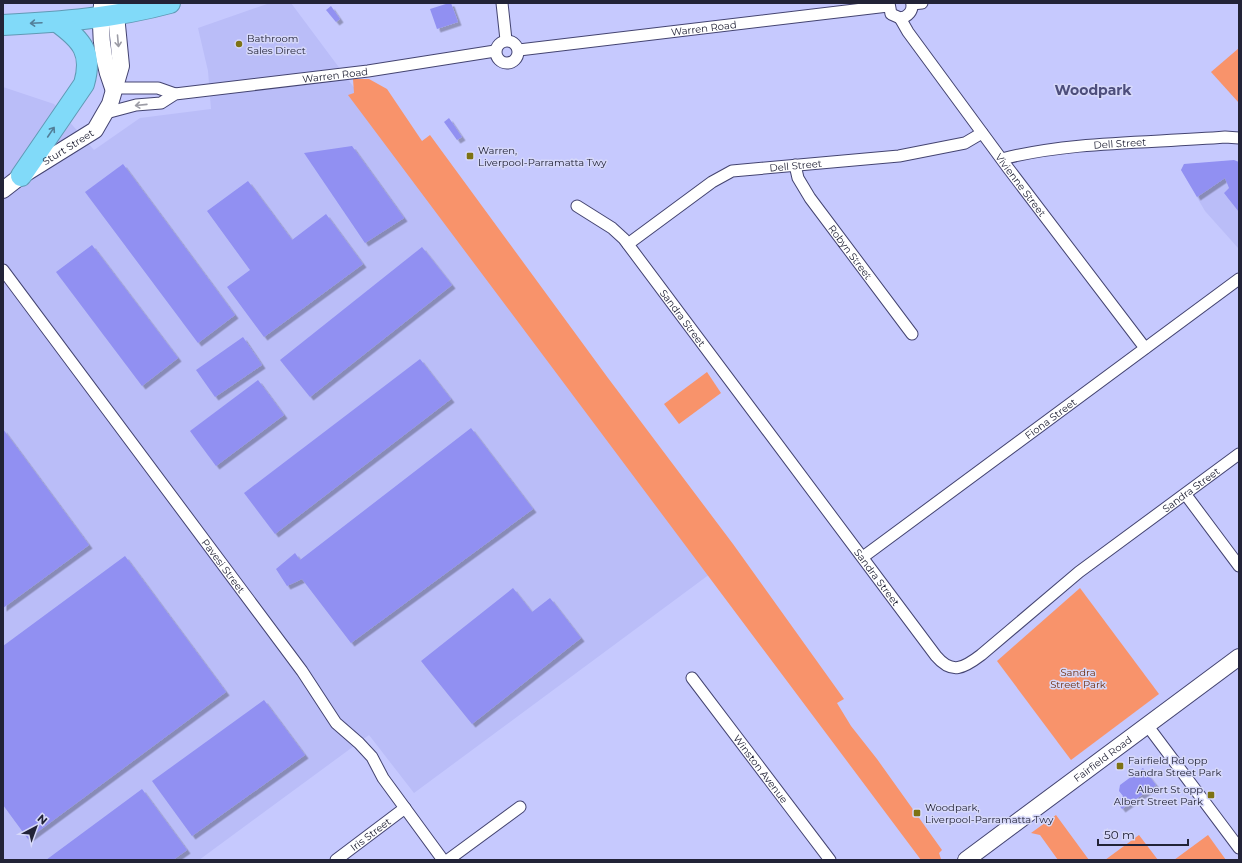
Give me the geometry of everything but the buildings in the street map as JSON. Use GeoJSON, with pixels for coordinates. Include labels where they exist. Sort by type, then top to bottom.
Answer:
{"type":"FeatureCollection","features":[{"type":"Feature","properties":{"kind":"highway"},"geometry":{"type":"LineString","coordinates":[[3,25],[57,22],[107,10],[170,3]]}},
{"type":"Feature","properties":{"kind":"highway"},"geometry":{"type":"LineString","coordinates":[[22,176],[84,84],[87,72],[88,57],[81,43],[71,32],[57,22]]}},
{"type":"Feature","properties":{"kind":"main road","name":"Sturt Street"},"geometry":{"type":"LineString","coordinates":[[3,190],[22,176],[95,130],[106,113],[120,66],[107,10]]}},
{"type":"Feature","properties":{"kind":"main road","name":"Fairfield Road"},"geometry":{"type":"LineString","coordinates":[[966,860],[1239,657]]}},
{"type":"Feature","properties":{"kind":"street"},"geometry":{"type":"LineString","coordinates":[[502,3],[506,40]]}},
{"type":"Feature","properties":{"kind":"street"},"geometry":{"type":"LineString","coordinates":[[900,18],[909,14],[915,3]]}},
{"type":"Feature","properties":{"kind":"street","name":"Vivienne Street"},"geometry":{"type":"LineString","coordinates":[[889,5],[893,15],[900,18],[908,32],[1002,159],[1146,348]]}},
{"type":"Feature","properties":{"kind":"street","name":"Warren Road"},"geometry":{"type":"LineString","coordinates":[[519,50],[889,5]]}},
{"type":"Feature","properties":{"kind":"street"},"geometry":{"type":"LineString","coordinates":[[506,40],[515,44],[519,50],[515,60],[508,63],[499,59],[495,51],[500,43],[506,40]]}},
{"type":"Feature","properties":{"kind":"street","name":"Warren Road"},"geometry":{"type":"LineString","coordinates":[[106,113],[136,106],[161,103],[175,94],[368,71],[495,51]]}},
{"type":"Feature","properties":{"kind":"street","name":"Warren Road"},"geometry":{"type":"LineString","coordinates":[[113,88],[158,88],[175,94]]}},
{"type":"Feature","properties":{"kind":"street","name":"Dell Street"},"geometry":{"type":"LineString","coordinates":[[628,244],[724,174],[741,169],[899,156],[965,143],[982,132]]}},
{"type":"Feature","properties":{"kind":"street","name":"Dell Street"},"geometry":{"type":"LineString","coordinates":[[1002,159],[1044,151],[1098,146],[1225,137],[1239,138]]}},
{"type":"Feature","properties":{"kind":"street","name":"Robyn Street"},"geometry":{"type":"LineString","coordinates":[[795,165],[798,178],[810,198],[912,334]]}},
{"type":"Feature","properties":{"kind":"street","name":"Sandra Street"},"geometry":{"type":"LineString","coordinates":[[577,206],[612,228],[628,244],[939,660],[948,667],[956,669],[971,662],[981,655],[1079,572],[1239,454]]}},
{"type":"Feature","properties":{"kind":"street","name":"Pavesi Street"},"geometry":{"type":"LineString","coordinates":[[3,270],[302,671],[336,723],[359,743],[372,757],[383,778],[443,860]]}},
{"type":"Feature","properties":{"kind":"street","name":"Fiona Street"},"geometry":{"type":"LineString","coordinates":[[863,557],[1239,279]]}},
{"type":"Feature","properties":{"kind":"street"},"geometry":{"type":"LineString","coordinates":[[1186,494],[1239,566]]}},
{"type":"Feature","properties":{"kind":"street","name":"Winston Avenue"},"geometry":{"type":"LineString","coordinates":[[692,678],[830,860]]}},
{"type":"Feature","properties":{"kind":"street"},"geometry":{"type":"LineString","coordinates":[[1147,725],[1238,844]]}},
{"type":"Feature","properties":{"kind":"street"},"geometry":{"type":"LineString","coordinates":[[448,860],[520,807]]}},
{"type":"Feature","properties":{"kind":"street","name":"Iris Street"},"geometry":{"type":"LineString","coordinates":[[336,860],[405,808]]}},
{"type":"Feature","properties":{"kind":"shaded area"},"geometry":{"type":"Polygon","coordinates":[[[270,3],[291,3],[714,571],[414,793],[369,735],[199,860],[3,860],[3,87],[54,104],[94,150],[140,118],[211,109],[208,71],[198,28],[270,3]]]}},
{"type":"Feature","properties":{"kind":"shaded area"},"geometry":{"type":"Polygon","coordinates":[[[1239,162],[1239,249],[1205,211],[1181,170],[1184,164],[1239,162]]]}},
{"type":"Feature","properties":{"kind":"green space"},"geometry":{"type":"Polygon","coordinates":[[[1239,48],[1239,103],[1211,72],[1239,48]]]}},
{"type":"Feature","properties":{"kind":"green space"},"geometry":{"type":"Polygon","coordinates":[[[353,79],[369,79],[387,89],[422,141],[430,135],[608,378],[733,544],[844,699],[837,703],[851,726],[877,759],[942,850],[939,853],[941,859],[921,860],[348,95],[354,93],[353,79]]]}},
{"type":"Feature","properties":{"kind":"green space"},"geometry":{"type":"Polygon","coordinates":[[[707,372],[721,393],[679,424],[664,404],[707,372]]]}},
{"type":"Feature","properties":{"kind":"green space","name":"Sandra Street Park"},"geometry":{"type":"Polygon","coordinates":[[[1080,588],[1159,694],[1071,760],[997,661],[1080,588]]]}},
{"type":"Feature","properties":{"kind":"green space"},"geometry":{"type":"Polygon","coordinates":[[[1056,815],[1089,860],[1058,860],[1040,835],[1031,833],[1056,815]]]}},
{"type":"Feature","properties":{"kind":"green space"},"geometry":{"type":"Polygon","coordinates":[[[1139,835],[1158,860],[1105,860],[1139,835]]]}},
{"type":"Feature","properties":{"kind":"green space"},"geometry":{"type":"Polygon","coordinates":[[[1208,835],[1226,860],[1174,860],[1208,835]]]}},
{"type":"Feature","properties":{"kind":"place","name":"Bathroom Sales Direct"},"geometry":{"type":"Point","coordinates":[239,44]}},
{"type":"Feature","properties":{"kind":"place","name":"Warren, Liverpool-Parramatta Twy"},"geometry":{"type":"Point","coordinates":[470,156]}},
{"type":"Feature","properties":{"kind":"place","name":"Fairfield Rd opp Sandra Street Park"},"geometry":{"type":"Point","coordinates":[1120,766]}},
{"type":"Feature","properties":{"kind":"place","name":"Albert St opp Albert Street Park"},"geometry":{"type":"Point","coordinates":[1211,795]}},
{"type":"Feature","properties":{"kind":"place","name":"Woodpark, Liverpool-Parramatta Twy"},"geometry":{"type":"Point","coordinates":[917,813]}},
{"type":"Feature","properties":{"kind":"district","name":"Woodpark"},"geometry":{"type":"Point","coordinates":[1093,90]}}]}
